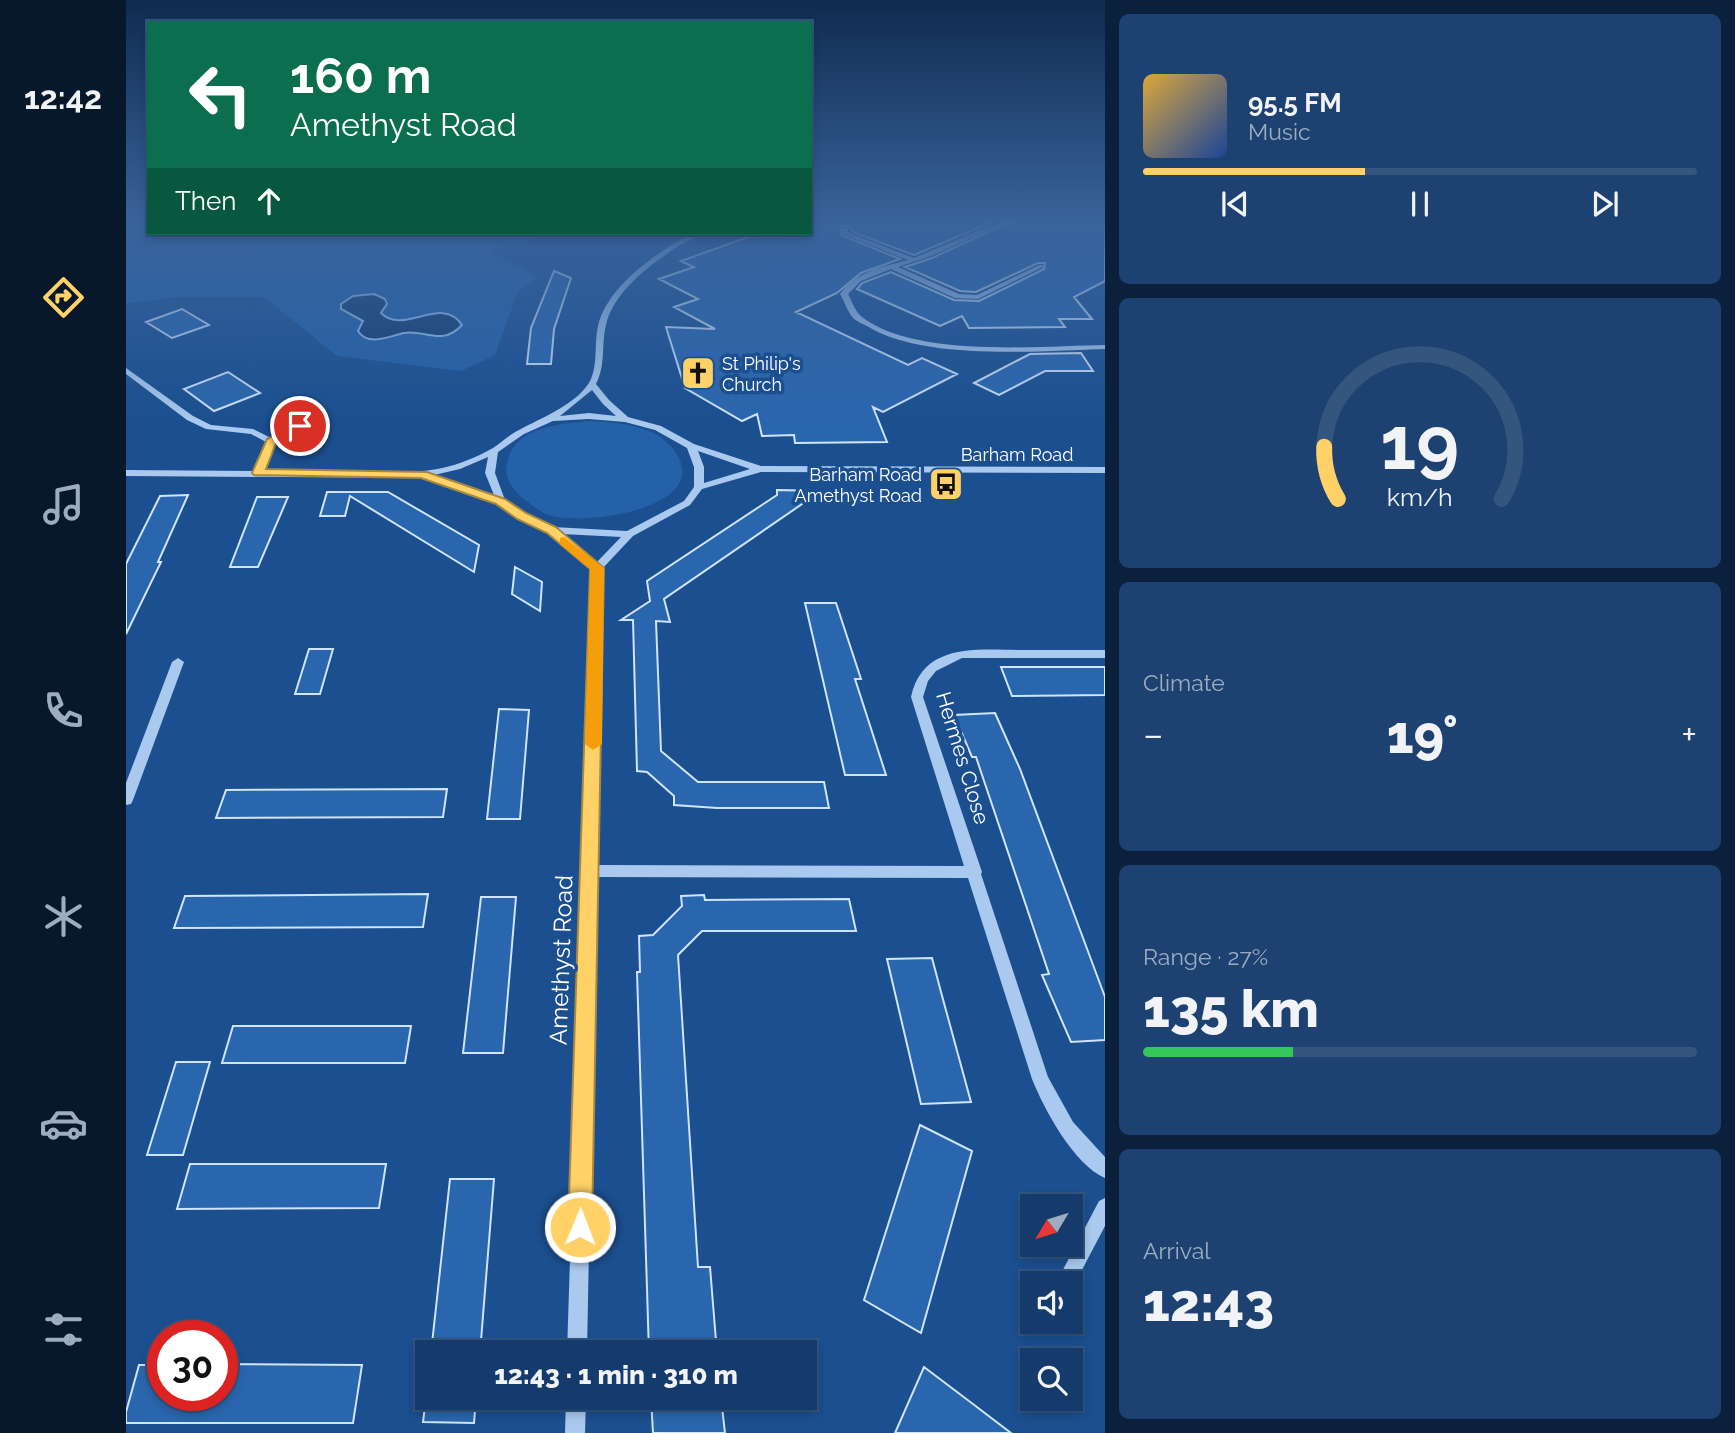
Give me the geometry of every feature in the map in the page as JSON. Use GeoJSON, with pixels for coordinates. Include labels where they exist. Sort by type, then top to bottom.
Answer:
{"type":"FeatureCollection","features":[{"type":"Feature","properties":{"kind":"street"},"geometry":{"type":"LineString","coordinates":[[126,473],[422,474],[457,467],[494,452],[521,432],[551,419],[592,384],[599,360],[602,322],[623,289]]}},
{"type":"Feature","properties":{"kind":"street"},"geometry":{"type":"LineString","coordinates":[[846,289],[844,293],[846,307],[858,320],[881,332],[918,344],[954,347],[1105,347]]}},
{"type":"Feature","properties":{"kind":"street"},"geometry":{"type":"LineString","coordinates":[[942,289],[958,296],[978,297],[995,289]]}},
{"type":"Feature","properties":{"kind":"street"},"geometry":{"type":"LineString","coordinates":[[126,370],[190,418],[209,427],[253,432],[271,441]]}},
{"type":"Feature","properties":{"kind":"street"},"geometry":{"type":"LineString","coordinates":[[592,384],[625,419]]}},
{"type":"Feature","properties":{"kind":"street"},"geometry":{"type":"LineString","coordinates":[[422,474],[501,501],[522,516],[551,530],[597,568],[629,534],[687,503],[699,487],[699,467],[691,446],[658,428],[625,419],[589,416],[551,419]]}},
{"type":"Feature","properties":{"kind":"street"},"geometry":{"type":"LineString","coordinates":[[258,473],[271,441],[300,426]]}},
{"type":"Feature","properties":{"kind":"street","name":"Barham Road"},"geometry":{"type":"LineString","coordinates":[[691,446],[760,469]]}},
{"type":"Feature","properties":{"kind":"street"},"geometry":{"type":"LineString","coordinates":[[494,452],[490,473],[501,501]]}},
{"type":"Feature","properties":{"kind":"street","name":"Barham Road"},"geometry":{"type":"LineString","coordinates":[[699,487],[760,469],[1105,470]]}},
{"type":"Feature","properties":{"kind":"street"},"geometry":{"type":"LineString","coordinates":[[551,530],[629,534]]}},
{"type":"Feature","properties":{"kind":"street","name":"Amethyst Road"},"geometry":{"type":"LineString","coordinates":[[577,1340],[597,568]]}},
{"type":"Feature","properties":{"kind":"street","name":"Hermes Close"},"geometry":{"type":"LineString","coordinates":[[1105,654],[962,654],[942,660],[928,671],[919,684],[917,697],[1040,1079],[1055,1113],[1087,1154],[1105,1169]]}},
{"type":"Feature","properties":{"kind":"street"},"geometry":{"type":"LineString","coordinates":[[126,800],[178,662]]}},
{"type":"Feature","properties":{"kind":"street"},"geometry":{"type":"LineString","coordinates":[[590,871],[975,872]]}},
{"type":"Feature","properties":{"kind":"street"},"geometry":{"type":"LineString","coordinates":[[1071,1271],[1105,1208]]}},
{"type":"Feature","properties":{"kind":"street"},"geometry":{"type":"LineString","coordinates":[[575,1433],[576,1410]]}},
{"type":"Feature","properties":{"kind":"shaded area"},"geometry":{"type":"Polygon","coordinates":[[[126,289],[521,289],[518,291],[495,355],[461,371],[337,356],[264,297],[174,297],[126,304],[126,289]]]}},
{"type":"Feature","properties":{"kind":"shaded area"},"geometry":{"type":"Polygon","coordinates":[[[374,294],[385,299],[387,304],[381,313],[390,319],[411,319],[444,313],[454,317],[462,325],[447,335],[440,336],[411,332],[380,339],[367,338],[358,331],[363,321],[341,309],[341,304],[353,296],[374,294]]]}},
{"type":"Feature","properties":{"kind":"shaded area"},"geometry":{"type":"Polygon","coordinates":[[[589,421],[625,424],[659,436],[676,453],[682,472],[676,488],[660,501],[638,510],[586,518],[563,518],[546,514],[520,496],[510,483],[506,470],[513,448],[530,433],[541,429],[589,421]]]}},
{"type":"Feature","properties":{"kind":"building"},"geometry":{"type":"Polygon","coordinates":[[[547,289],[567,289],[554,329],[551,364],[527,364],[531,328],[547,289]]]}},
{"type":"Feature","properties":{"kind":"building"},"geometry":{"type":"Polygon","coordinates":[[[678,289],[842,289],[796,312],[908,365],[922,358],[957,374],[883,412],[873,407],[887,442],[795,443],[794,435],[762,436],[757,414],[742,421],[685,388],[666,327],[715,329],[674,307],[698,299],[678,289]]]}},
{"type":"Feature","properties":{"kind":"building"},"geometry":{"type":"Polygon","coordinates":[[[857,289],[929,289],[954,300],[979,301],[1004,289],[1090,289],[1074,297],[1092,319],[1059,319],[1065,327],[969,328],[962,316],[940,326],[857,289]]]}},
{"type":"Feature","properties":{"kind":"building"},"geometry":{"type":"Polygon","coordinates":[[[955,289],[983,289],[976,292],[955,289]]]}},
{"type":"Feature","properties":{"kind":"building"},"geometry":{"type":"Polygon","coordinates":[[[182,309],[209,325],[172,338],[146,322],[182,309]]]}},
{"type":"Feature","properties":{"kind":"building"},"geometry":{"type":"Polygon","coordinates":[[[1081,353],[1093,371],[1045,371],[999,395],[974,383],[1030,354],[1081,353]]]}},
{"type":"Feature","properties":{"kind":"building"},"geometry":{"type":"Polygon","coordinates":[[[228,372],[260,393],[214,411],[184,389],[228,372]]]}},
{"type":"Feature","properties":{"kind":"building"},"geometry":{"type":"Polygon","coordinates":[[[777,490],[821,491],[664,599],[670,622],[656,621],[661,751],[698,782],[824,782],[829,808],[717,808],[674,805],[674,796],[647,772],[637,771],[633,620],[621,620],[650,601],[647,581],[777,495],[777,490]]]}},
{"type":"Feature","properties":{"kind":"building"},"geometry":{"type":"Polygon","coordinates":[[[327,492],[388,492],[479,545],[474,572],[350,496],[345,516],[320,516],[327,492]]]}},
{"type":"Feature","properties":{"kind":"building"},"geometry":{"type":"Polygon","coordinates":[[[188,495],[158,562],[161,562],[126,634],[126,564],[160,496],[188,495]]]}},
{"type":"Feature","properties":{"kind":"building"},"geometry":{"type":"Polygon","coordinates":[[[257,497],[288,497],[258,567],[230,567],[257,497]]]}},
{"type":"Feature","properties":{"kind":"building"},"geometry":{"type":"Polygon","coordinates":[[[515,567],[542,582],[540,611],[512,594],[515,567]]]}},
{"type":"Feature","properties":{"kind":"building"},"geometry":{"type":"Polygon","coordinates":[[[805,603],[836,603],[861,679],[855,679],[886,775],[845,775],[805,603]]]}},
{"type":"Feature","properties":{"kind":"building"},"geometry":{"type":"Polygon","coordinates":[[[309,649],[333,649],[320,694],[295,694],[309,649]]]}},
{"type":"Feature","properties":{"kind":"building"},"geometry":{"type":"Polygon","coordinates":[[[1001,667],[1105,667],[1105,695],[1012,696],[1001,667]]]}},
{"type":"Feature","properties":{"kind":"building"},"geometry":{"type":"Polygon","coordinates":[[[499,709],[529,710],[520,819],[487,819],[499,709]]]}},
{"type":"Feature","properties":{"kind":"building"},"geometry":{"type":"Polygon","coordinates":[[[995,713],[1020,769],[1105,997],[1105,1040],[1071,1042],[1042,975],[1049,974],[976,757],[972,757],[954,715],[995,713]]]}},
{"type":"Feature","properties":{"kind":"building"},"geometry":{"type":"Polygon","coordinates":[[[447,789],[443,817],[216,818],[226,790],[447,789]]]}},
{"type":"Feature","properties":{"kind":"building"},"geometry":{"type":"Polygon","coordinates":[[[428,894],[423,927],[174,928],[185,896],[428,894]]]}},
{"type":"Feature","properties":{"kind":"building"},"geometry":{"type":"Polygon","coordinates":[[[704,895],[705,900],[849,899],[856,931],[702,931],[678,955],[698,1267],[710,1267],[716,1340],[649,1340],[637,972],[640,972],[639,936],[653,935],[682,906],[681,896],[704,895]]]}},
{"type":"Feature","properties":{"kind":"building"},"geometry":{"type":"Polygon","coordinates":[[[481,897],[516,897],[503,1053],[463,1053],[481,897]]]}},
{"type":"Feature","properties":{"kind":"building"},"geometry":{"type":"Polygon","coordinates":[[[932,958],[971,1102],[921,1104],[887,959],[932,958]]]}},
{"type":"Feature","properties":{"kind":"building"},"geometry":{"type":"Polygon","coordinates":[[[233,1026],[411,1026],[405,1063],[222,1063],[233,1026]]]}},
{"type":"Feature","properties":{"kind":"building"},"geometry":{"type":"Polygon","coordinates":[[[176,1062],[210,1062],[183,1155],[147,1155],[176,1062]]]}},
{"type":"Feature","properties":{"kind":"building"},"geometry":{"type":"Polygon","coordinates":[[[920,1125],[972,1151],[921,1333],[864,1300],[920,1125]]]}},
{"type":"Feature","properties":{"kind":"building"},"geometry":{"type":"Polygon","coordinates":[[[190,1164],[386,1164],[379,1208],[177,1209],[190,1164]]]}},
{"type":"Feature","properties":{"kind":"building"},"geometry":{"type":"Polygon","coordinates":[[[450,1179],[494,1179],[481,1340],[432,1340],[450,1179]]]}},
{"type":"Feature","properties":{"kind":"building"},"geometry":{"type":"Polygon","coordinates":[[[238,1364],[362,1365],[353,1423],[126,1423],[126,1412],[139,1365],[147,1365],[147,1411],[238,1411],[238,1364]]]}},
{"type":"Feature","properties":{"kind":"building"},"geometry":{"type":"Polygon","coordinates":[[[924,1367],[969,1401],[1011,1433],[895,1433],[924,1367]]]}},
{"type":"Feature","properties":{"kind":"building"},"geometry":{"type":"Polygon","coordinates":[[[424,1410],[475,1410],[474,1423],[423,1422],[424,1410]]]}},
{"type":"Feature","properties":{"kind":"building"},"geometry":{"type":"Polygon","coordinates":[[[652,1410],[722,1410],[725,1433],[653,1433],[652,1410]]]}},
{"type":"Feature","properties":{"kind":"slow traffic"},"geometry":{"type":"LineString","coordinates":[[564,541],[597,568],[593,744]]}},
{"type":"Feature","properties":{"kind":"place","name":"St Philip's Church"},"geometry":{"type":"Point","coordinates":[698,373]}},
{"type":"Feature","properties":{"kind":"place","name":"Barham Road Amethyst Road"},"geometry":{"type":"Point","coordinates":[946,484]}},
{"type":"Feature","properties":{"kind":"route"},"geometry":{"type":"LineString","coordinates":[[300,426],[271,441],[258,473],[422,474],[501,501],[522,516],[551,530],[597,568],[580,1227]]}}]}
